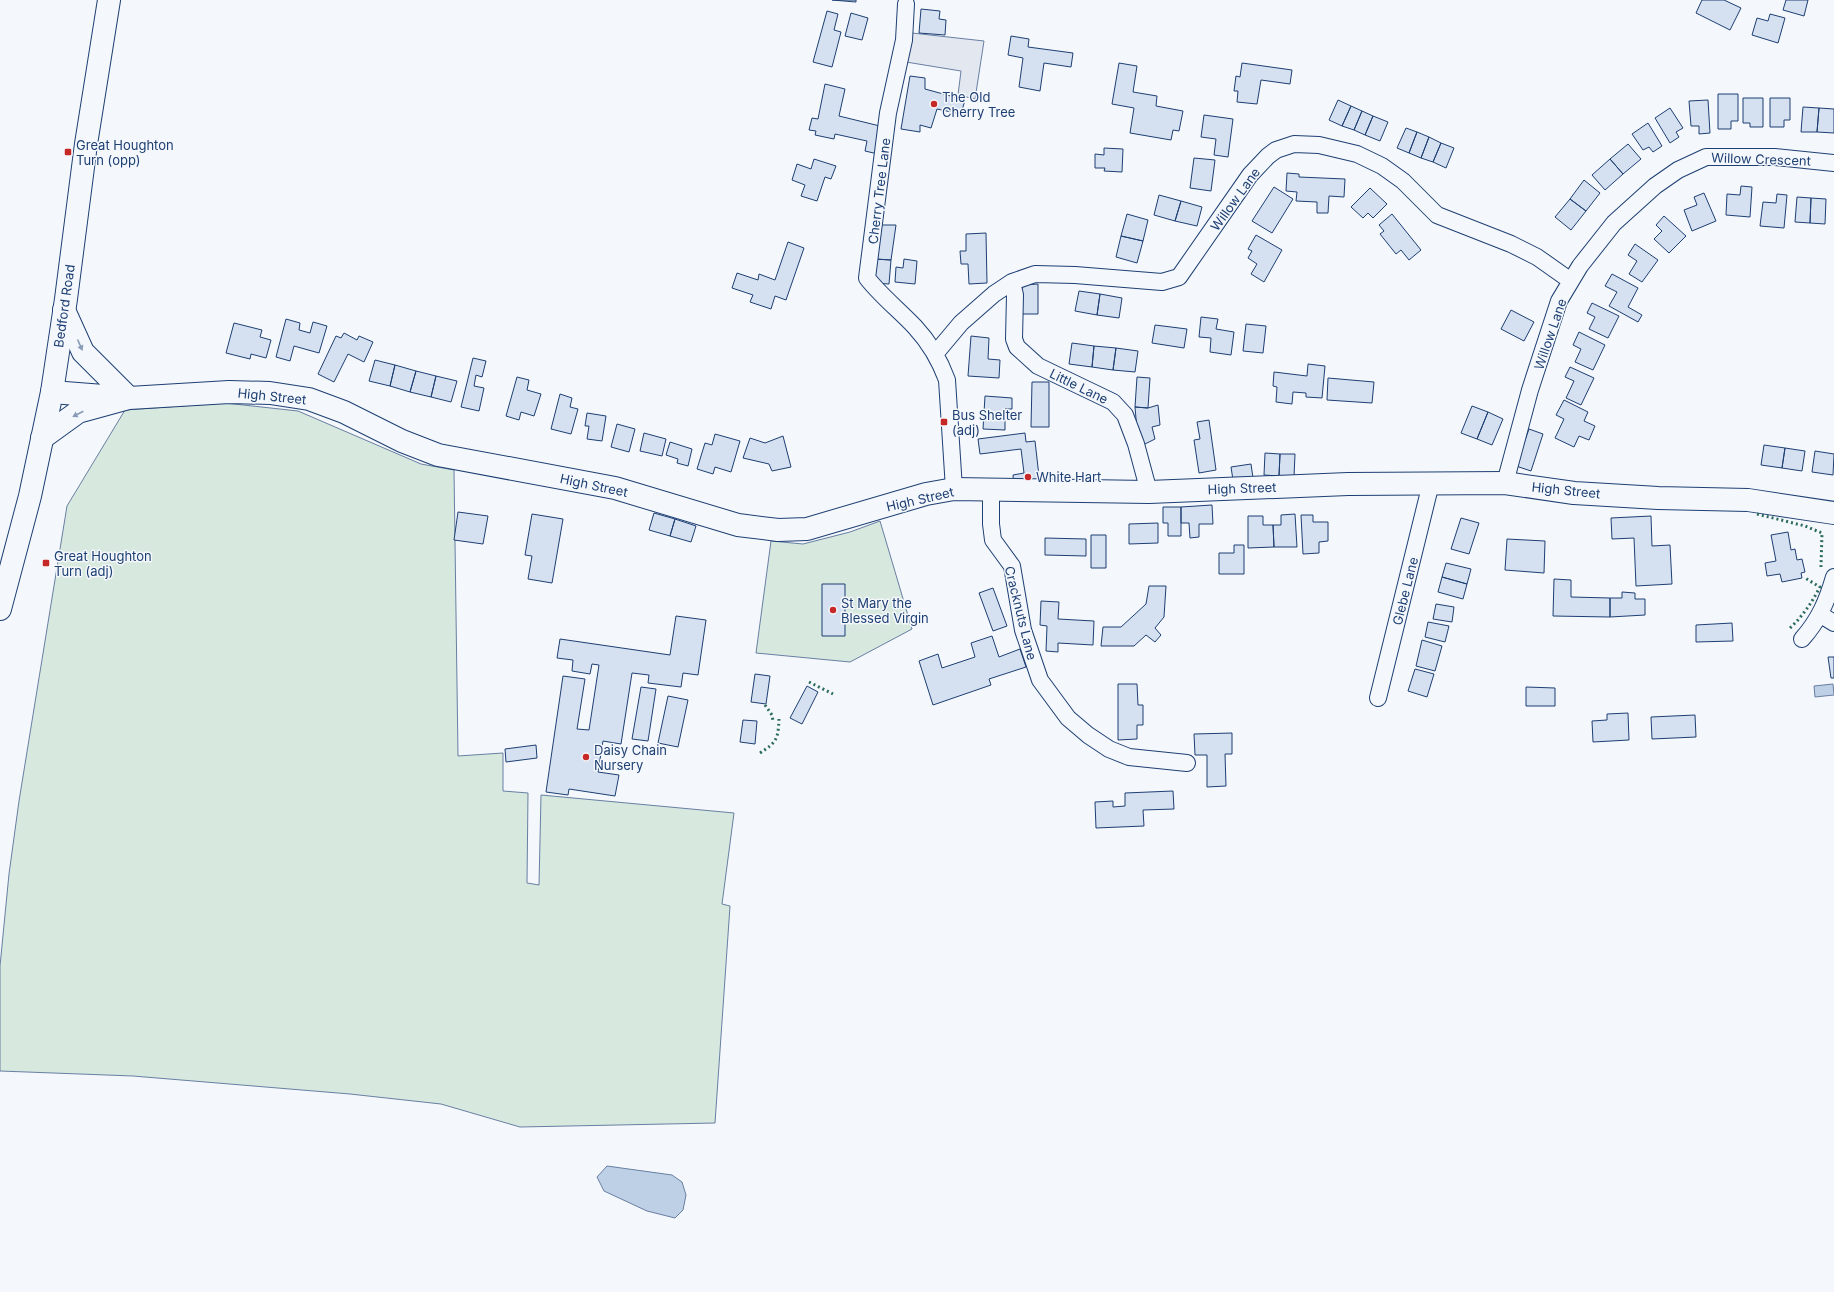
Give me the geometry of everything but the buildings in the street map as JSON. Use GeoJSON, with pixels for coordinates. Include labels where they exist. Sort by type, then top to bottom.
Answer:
{"type":"FeatureCollection","features":[{"type":"Feature","properties":{"kind":"main road","name":"Bedford Road"},"geometry":{"type":"LineString","coordinates":[[0,609],[30,496],[52,392],[86,144],[109,0]]}},
{"type":"Feature","properties":{"kind":"main road"},"geometry":{"type":"LineString","coordinates":[[42,438],[78,412],[129,398],[83,352],[64,310]]}},
{"type":"Feature","properties":{"kind":"main road","name":"High Street"},"geometry":{"type":"LineString","coordinates":[[52,392],[129,398],[229,392],[270,394],[309,399],[344,412],[402,441],[438,455],[615,488],[738,524],[778,530],[807,529],[926,494],[954,489],[991,491],[1149,492],[1348,484],[1431,482],[1505,483],[1574,493],[1658,498],[1748,500],[1834,513]]}},
{"type":"Feature","properties":{"kind":"street","name":"Cherry Tree Lane"},"geometry":{"type":"LineString","coordinates":[[906,4],[904,40],[888,113],[867,278],[878,292],[915,327],[935,354]]}},
{"type":"Feature","properties":{"kind":"street","name":"Willow Lane"},"geometry":{"type":"LineString","coordinates":[[935,354],[961,323],[994,294],[1012,282],[1035,274],[1075,275],[1162,282],[1180,277],[1250,175],[1272,153],[1294,144],[1319,145],[1357,154],[1382,166],[1403,181],[1437,215],[1511,244],[1537,257],[1571,281],[1559,302],[1530,390],[1505,483]]}},
{"type":"Feature","properties":{"kind":"street","name":"Willow Crescent"},"geometry":{"type":"LineString","coordinates":[[1571,281],[1580,266],[1614,223],[1655,186],[1678,170],[1706,157],[1775,157],[1834,163]]}},
{"type":"Feature","properties":{"kind":"street","name":"Little Lane"},"geometry":{"type":"LineString","coordinates":[[1012,282],[1015,295],[1014,339],[1017,347],[1038,366],[1113,402],[1125,415],[1136,444],[1149,492]]}},
{"type":"Feature","properties":{"kind":"street"},"geometry":{"type":"LineString","coordinates":[[935,354],[947,380],[954,489]]}},
{"type":"Feature","properties":{"kind":"street","name":"Glebe Lane"},"geometry":{"type":"LineString","coordinates":[[1378,698],[1419,536],[1431,482]]}},
{"type":"Feature","properties":{"kind":"street","name":"Cracknuts Lane"},"geometry":{"type":"LineString","coordinates":[[991,491],[991,524],[993,540],[1012,566],[1023,630],[1040,680],[1068,718],[1088,735],[1109,749],[1129,757],[1187,763]]}},
{"type":"Feature","properties":{"kind":"street"},"geometry":{"type":"LineString","coordinates":[[1802,639],[1814,626],[1827,619],[1834,577]]}},
{"type":"Feature","properties":{"kind":"shaded area"},"geometry":{"type":"Polygon","coordinates":[[[912,33],[984,41],[975,99],[958,95],[961,71],[906,62],[912,33]]]}},
{"type":"Feature","properties":{"kind":"shaded area"},"geometry":{"type":"Polygon","coordinates":[[[225,403],[298,411],[421,464],[454,470],[458,756],[503,753],[503,791],[528,793],[527,883],[539,885],[541,795],[734,813],[722,904],[730,906],[715,1123],[520,1127],[441,1104],[350,1094],[133,1076],[0,1071],[0,966],[9,874],[19,801],[67,506],[125,410],[225,403]]]}},
{"type":"Feature","properties":{"kind":"shaded area"},"geometry":{"type":"Polygon","coordinates":[[[880,521],[912,629],[850,662],[756,653],[771,541],[803,544],[850,532],[880,521]]]}},
{"type":"Feature","properties":{"kind":"water"},"geometry":{"type":"Polygon","coordinates":[[[1833,684],[1834,695],[1815,697],[1814,686],[1833,684]]]}},
{"type":"Feature","properties":{"kind":"water"},"geometry":{"type":"Polygon","coordinates":[[[607,1166],[672,1175],[682,1182],[686,1195],[683,1210],[675,1218],[647,1211],[604,1191],[597,1177],[607,1166]]]}},
{"type":"Feature","properties":{"kind":"hedge"},"geometry":{"type":"LineString","coordinates":[[1757,514],[1805,526],[1822,533],[1821,567]]}},
{"type":"Feature","properties":{"kind":"hedge"},"geometry":{"type":"LineString","coordinates":[[1790,628],[1807,609],[1820,587],[1805,578]]}},
{"type":"Feature","properties":{"kind":"hedge"},"geometry":{"type":"LineString","coordinates":[[809,682],[833,694]]}},
{"type":"Feature","properties":{"kind":"hedge"},"geometry":{"type":"LineString","coordinates":[[765,705],[772,715],[773,721]]}},
{"type":"Feature","properties":{"kind":"hedge"},"geometry":{"type":"LineString","coordinates":[[760,753],[770,746],[776,739],[779,719]]}},
{"type":"Feature","properties":{"kind":"place","name":"The Old Cherry Tree"},"geometry":{"type":"Point","coordinates":[934,104]}},
{"type":"Feature","properties":{"kind":"place","name":"Great Houghton Turn (opp)"},"geometry":{"type":"Point","coordinates":[68,152]}},
{"type":"Feature","properties":{"kind":"place","name":"Bus Shelter (adj)"},"geometry":{"type":"Point","coordinates":[944,422]}},
{"type":"Feature","properties":{"kind":"place","name":"White Hart"},"geometry":{"type":"Point","coordinates":[1028,477]}},
{"type":"Feature","properties":{"kind":"place","name":"Great Houghton Turn (adj)"},"geometry":{"type":"Point","coordinates":[46,563]}},
{"type":"Feature","properties":{"kind":"place","name":"St Mary the Blessed Virgin"},"geometry":{"type":"Point","coordinates":[833,610]}},
{"type":"Feature","properties":{"kind":"place","name":"Daisy Chain Nursery"},"geometry":{"type":"Point","coordinates":[586,757]}}]}
